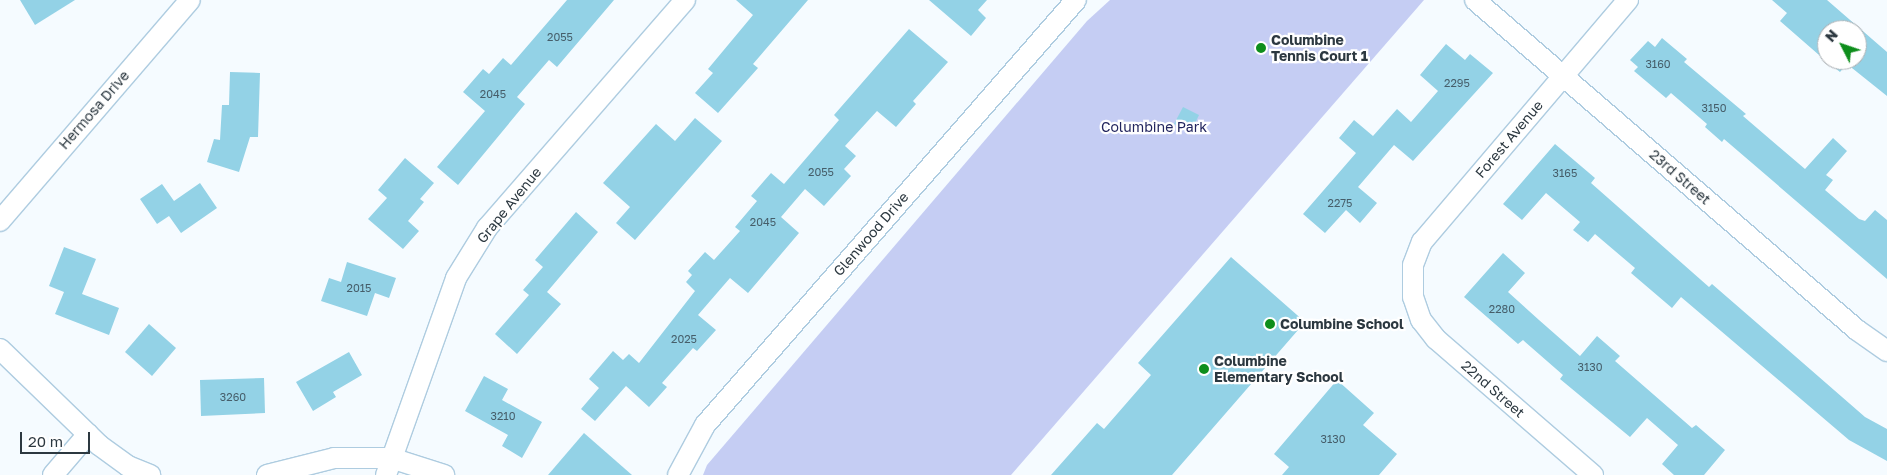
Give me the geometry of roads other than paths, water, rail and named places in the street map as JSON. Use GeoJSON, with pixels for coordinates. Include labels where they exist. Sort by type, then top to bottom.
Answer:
{"type":"FeatureCollection","features":[{"type":"Feature","properties":{"kind":"street","name":"Hermosa Drive"},"geometry":{"type":"LineString","coordinates":[[0,221],[190,0]]}},
{"type":"Feature","properties":{"kind":"street","name":"Grape Avenue"},"geometry":{"type":"LineString","coordinates":[[389,467],[456,278],[487,228],[685,0]]}},
{"type":"Feature","properties":{"kind":"street","name":"Glenwood Drive"},"geometry":{"type":"LineString","coordinates":[[678,475],[706,425],[1076,0]]}},
{"type":"Feature","properties":{"kind":"street","name":"23rd Street"},"geometry":{"type":"LineString","coordinates":[[1475,0],[1857,330],[1887,352]]}},
{"type":"Feature","properties":{"kind":"street","name":"Forest Avenue"},"geometry":{"type":"LineString","coordinates":[[1412,289],[1413,265],[1422,242],[1628,0]]}},
{"type":"Feature","properties":{"kind":"street","name":"22nd Street"},"geometry":{"type":"LineString","coordinates":[[1412,289],[1421,320],[1436,339],[1593,475]]}},
{"type":"Feature","properties":{"kind":"street"},"geometry":{"type":"LineString","coordinates":[[0,349],[88,434],[128,466],[150,475]]}},
{"type":"Feature","properties":{"kind":"street"},"geometry":{"type":"LineString","coordinates":[[54,475],[88,434]]}},
{"type":"Feature","properties":{"kind":"street"},"geometry":{"type":"LineString","coordinates":[[267,475],[334,458],[444,475]]}},
{"type":"Feature","properties":{"kind":"place","name":"Columbine Tennis Court 1"},"geometry":{"type":"Point","coordinates":[1261,48]}},
{"type":"Feature","properties":{"kind":"place","name":"Columbine School"},"geometry":{"type":"Point","coordinates":[1270,324]}},
{"type":"Feature","properties":{"kind":"place","name":"Columbine Elementary School"},"geometry":{"type":"Point","coordinates":[1204,369]}},
{"type":"Feature","properties":{"kind":"park label","name":"Columbine Park"},"geometry":{"type":"Point","coordinates":[1154,127]}}]}
